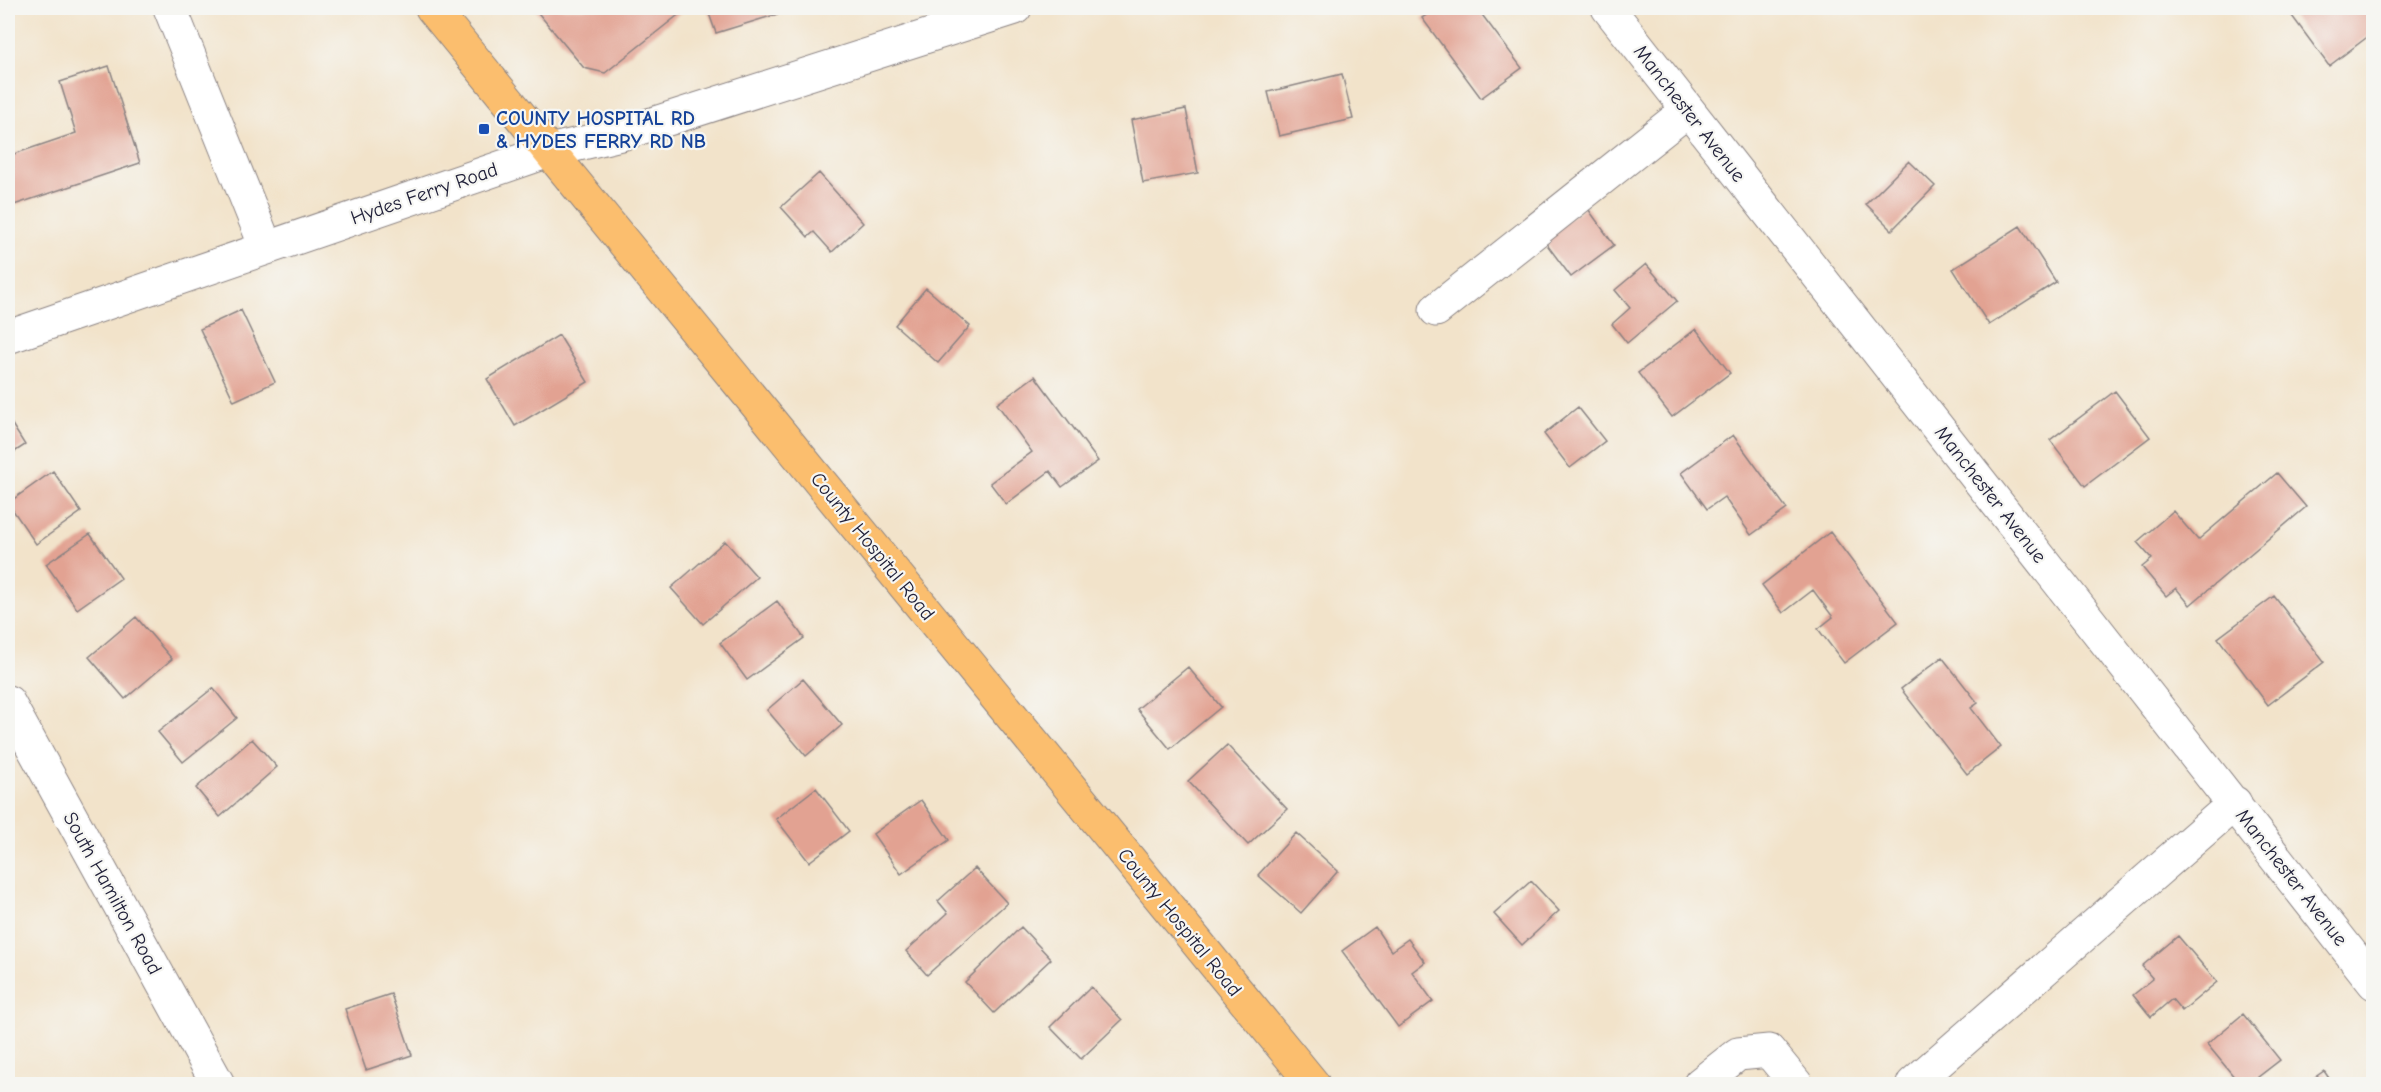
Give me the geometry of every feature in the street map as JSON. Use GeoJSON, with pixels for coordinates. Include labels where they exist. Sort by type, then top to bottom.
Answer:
{"type":"FeatureCollection","features":[{"type":"Feature","properties":{"kind":"main road","name":"County Hospital Road"},"geometry":{"type":"LineString","coordinates":[[432,8],[1313,1084]]}},
{"type":"Feature","properties":{"kind":"street"},"geometry":{"type":"LineString","coordinates":[[170,8],[266,247]]}},
{"type":"Feature","properties":{"kind":"street","name":"Hydes Ferry Road"},"geometry":{"type":"LineString","coordinates":[[8,337],[549,151],[621,134],[961,16],[1015,8]]}},
{"type":"Feature","properties":{"kind":"street","name":"Manchester Avenue"},"geometry":{"type":"LineString","coordinates":[[1608,8],[2235,803],[2373,982]]}},
{"type":"Feature","properties":{"kind":"street"},"geometry":{"type":"LineString","coordinates":[[1436,310],[1688,110]]}},
{"type":"Feature","properties":{"kind":"street","name":"South Hamilton Road"},"geometry":{"type":"LineString","coordinates":[[8,702],[218,1084]]}},
{"type":"Feature","properties":{"kind":"street"},"geometry":{"type":"LineString","coordinates":[[1913,1084],[2235,803]]}},
{"type":"Feature","properties":{"kind":"street"},"geometry":{"type":"LineString","coordinates":[[1700,1084],[1738,1054],[1769,1051],[1796,1084]]}},
{"type":"Feature","properties":{"kind":"building"},"geometry":{"type":"Polygon","coordinates":[[[534,8],[687,8],[605,73],[584,68],[534,8]]]}},
{"type":"Feature","properties":{"kind":"building"},"geometry":{"type":"Polygon","coordinates":[[[707,8],[797,8],[716,33],[707,8]]]}},
{"type":"Feature","properties":{"kind":"building"},"geometry":{"type":"Polygon","coordinates":[[[1437,8],[1477,8],[1522,68],[1481,98],[1422,18],[1437,8]]]}},
{"type":"Feature","properties":{"kind":"building"},"geometry":{"type":"Polygon","coordinates":[[[2303,8],[2374,8],[2374,32],[2329,66],[2292,16],[2303,8]]]}},
{"type":"Feature","properties":{"kind":"building"},"geometry":{"type":"Polygon","coordinates":[[[109,66],[140,163],[8,207],[8,156],[76,133],[60,82],[109,66]]]}},
{"type":"Feature","properties":{"kind":"building"},"geometry":{"type":"Polygon","coordinates":[[[1342,74],[1353,119],[1279,136],[1268,92],[1342,74]]]}},
{"type":"Feature","properties":{"kind":"building"},"geometry":{"type":"Polygon","coordinates":[[[1186,109],[1198,173],[1143,183],[1131,120],[1186,109]]]}},
{"type":"Feature","properties":{"kind":"building"},"geometry":{"type":"Polygon","coordinates":[[[1909,161],[1935,186],[1892,230],[1866,204],[1909,161]]]}},
{"type":"Feature","properties":{"kind":"building"},"geometry":{"type":"Polygon","coordinates":[[[819,173],[863,223],[832,252],[814,232],[808,237],[781,207],[819,173]]]}},
{"type":"Feature","properties":{"kind":"building"},"geometry":{"type":"Polygon","coordinates":[[[1586,206],[1614,245],[1571,277],[1542,238],[1586,206]]]}},
{"type":"Feature","properties":{"kind":"building"},"geometry":{"type":"Polygon","coordinates":[[[2020,226],[2056,282],[1989,325],[1953,269],[2020,226]]]}},
{"type":"Feature","properties":{"kind":"building"},"geometry":{"type":"Polygon","coordinates":[[[1646,264],[1677,301],[1627,343],[1612,324],[1630,308],[1615,290],[1646,264]]]}},
{"type":"Feature","properties":{"kind":"building"},"geometry":{"type":"Polygon","coordinates":[[[926,288],[970,326],[938,363],[895,325],[926,288]]]}},
{"type":"Feature","properties":{"kind":"building"},"geometry":{"type":"Polygon","coordinates":[[[241,310],[275,382],[234,401],[200,329],[241,310]]]}},
{"type":"Feature","properties":{"kind":"building"},"geometry":{"type":"Polygon","coordinates":[[[1696,329],[1730,373],[1672,417],[1638,373],[1696,329]]]}},
{"type":"Feature","properties":{"kind":"building"},"geometry":{"type":"Polygon","coordinates":[[[559,335],[588,382],[515,426],[487,379],[559,335]]]}},
{"type":"Feature","properties":{"kind":"building"},"geometry":{"type":"Polygon","coordinates":[[[1035,376],[1098,461],[1062,487],[1050,471],[1006,504],[990,483],[1032,452],[997,404],[1035,376]]]}},
{"type":"Feature","properties":{"kind":"building"},"geometry":{"type":"Polygon","coordinates":[[[2115,391],[2150,437],[2085,486],[2050,440],[2115,391]]]}},
{"type":"Feature","properties":{"kind":"building"},"geometry":{"type":"Polygon","coordinates":[[[1578,407],[1605,441],[1570,468],[1544,434],[1578,407]]]}},
{"type":"Feature","properties":{"kind":"building"},"geometry":{"type":"Polygon","coordinates":[[[8,418],[25,445],[8,456],[8,418]]]}},
{"type":"Feature","properties":{"kind":"building"},"geometry":{"type":"Polygon","coordinates":[[[1733,435],[1787,509],[1751,535],[1724,497],[1707,509],[1681,473],[1733,435]]]}},
{"type":"Feature","properties":{"kind":"building"},"geometry":{"type":"Polygon","coordinates":[[[53,471],[81,512],[36,544],[8,503],[53,471]]]}},
{"type":"Feature","properties":{"kind":"building"},"geometry":{"type":"Polygon","coordinates":[[[2277,473],[2306,507],[2190,605],[2176,588],[2166,596],[2142,567],[2152,559],[2137,542],[2173,511],[2198,540],[2277,473]]]}},
{"type":"Feature","properties":{"kind":"building"},"geometry":{"type":"Polygon","coordinates":[[[1830,532],[1898,622],[1844,663],[1818,629],[1833,617],[1813,590],[1783,613],[1762,585],[1830,532]]]}},
{"type":"Feature","properties":{"kind":"building"},"geometry":{"type":"Polygon","coordinates":[[[90,534],[121,578],[77,609],[46,564],[90,534]]]}},
{"type":"Feature","properties":{"kind":"building"},"geometry":{"type":"Polygon","coordinates":[[[725,541],[757,577],[703,624],[671,588],[725,541]]]}},
{"type":"Feature","properties":{"kind":"building"},"geometry":{"type":"Polygon","coordinates":[[[2274,596],[2324,662],[2268,705],[2218,638],[2274,596]]]}},
{"type":"Feature","properties":{"kind":"building"},"geometry":{"type":"Polygon","coordinates":[[[777,601],[804,638],[747,680],[720,643],[777,601]]]}},
{"type":"Feature","properties":{"kind":"building"},"geometry":{"type":"Polygon","coordinates":[[[136,617],[172,659],[125,699],[89,657],[136,617]]]}},
{"type":"Feature","properties":{"kind":"building"},"geometry":{"type":"Polygon","coordinates":[[[1942,657],[1978,703],[1971,708],[2001,747],[1967,774],[1901,689],[1942,657]]]}},
{"type":"Feature","properties":{"kind":"building"},"geometry":{"type":"Polygon","coordinates":[[[1188,667],[1221,707],[1170,749],[1137,709],[1188,667]]]}},
{"type":"Feature","properties":{"kind":"building"},"geometry":{"type":"Polygon","coordinates":[[[803,679],[842,725],[806,756],[767,710],[803,679]]]}},
{"type":"Feature","properties":{"kind":"building"},"geometry":{"type":"Polygon","coordinates":[[[213,688],[237,718],[183,762],[158,732],[213,688]]]}},
{"type":"Feature","properties":{"kind":"building"},"geometry":{"type":"Polygon","coordinates":[[[252,739],[277,767],[220,817],[196,788],[252,739]]]}},
{"type":"Feature","properties":{"kind":"building"},"geometry":{"type":"Polygon","coordinates":[[[1227,745],[1287,809],[1248,845],[1188,781],[1227,745]]]}},
{"type":"Feature","properties":{"kind":"building"},"geometry":{"type":"Polygon","coordinates":[[[816,788],[849,831],[809,862],[776,819],[816,788]]]}},
{"type":"Feature","properties":{"kind":"building"},"geometry":{"type":"Polygon","coordinates":[[[921,800],[949,840],[901,874],[873,834],[921,800]]]}},
{"type":"Feature","properties":{"kind":"building"},"geometry":{"type":"Polygon","coordinates":[[[1296,833],[1338,871],[1301,913],[1258,875],[1296,833]]]}},
{"type":"Feature","properties":{"kind":"building"},"geometry":{"type":"Polygon","coordinates":[[[975,868],[1007,903],[927,975],[906,951],[948,913],[938,901],[975,868]]]}},
{"type":"Feature","properties":{"kind":"building"},"geometry":{"type":"Polygon","coordinates":[[[1531,881],[1559,911],[1522,945],[1494,914],[1531,881]]]}},
{"type":"Feature","properties":{"kind":"building"},"geometry":{"type":"Polygon","coordinates":[[[1021,927],[1051,959],[994,1013],[965,982],[1021,927]]]}},
{"type":"Feature","properties":{"kind":"building"},"geometry":{"type":"Polygon","coordinates":[[[1375,927],[1391,951],[1408,939],[1425,962],[1412,972],[1433,1001],[1398,1027],[1342,951],[1375,927]]]}},
{"type":"Feature","properties":{"kind":"building"},"geometry":{"type":"Polygon","coordinates":[[[2178,936],[2217,982],[2182,1011],[2172,999],[2151,1017],[2133,995],[2153,979],[2142,966],[2178,936]]]}},
{"type":"Feature","properties":{"kind":"building"},"geometry":{"type":"Polygon","coordinates":[[[1091,987],[1122,1020],[1081,1059],[1050,1027],[1091,987]]]}},
{"type":"Feature","properties":{"kind":"building"},"geometry":{"type":"Polygon","coordinates":[[[391,994],[412,1055],[366,1070],[345,1009],[391,994]]]}},
{"type":"Feature","properties":{"kind":"building"},"geometry":{"type":"Polygon","coordinates":[[[2243,1014],[2280,1060],[2249,1084],[2240,1084],[2207,1044],[2243,1014]]]}},
{"type":"Feature","properties":{"kind":"building"},"geometry":{"type":"Polygon","coordinates":[[[2324,1071],[2333,1084],[2305,1084],[2324,1071]]]}},
{"type":"Feature","properties":{"kind":"place","name":"COUNTY HOSPITAL RD & HYDES FERRY RD NB"},"geometry":{"type":"Point","coordinates":[484,129]}}]}
